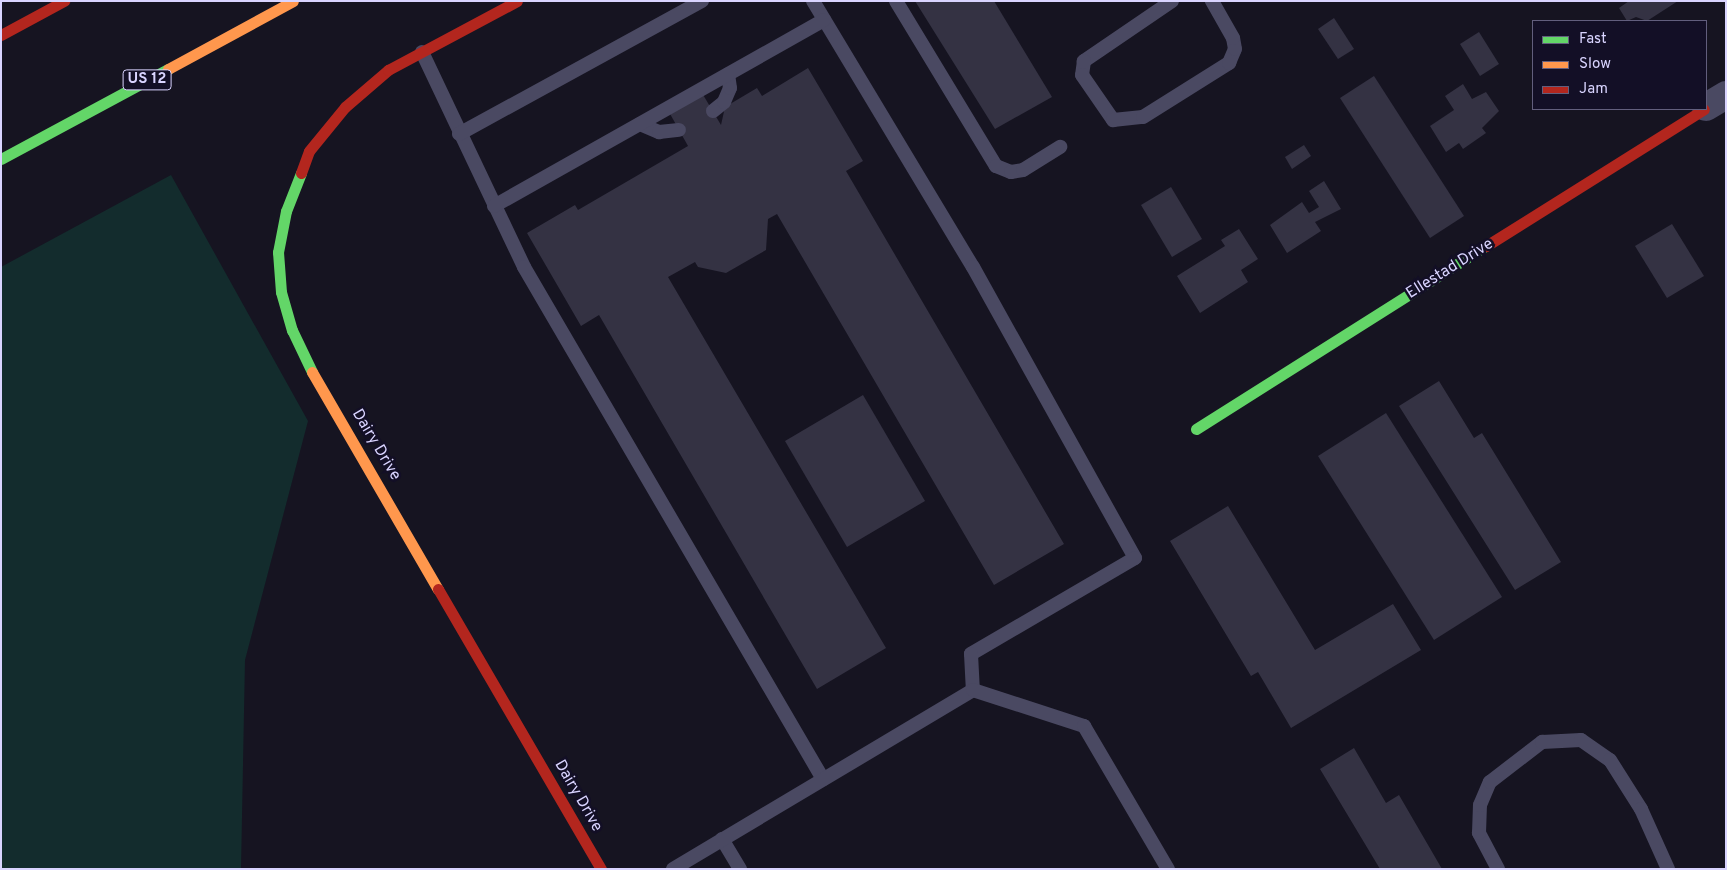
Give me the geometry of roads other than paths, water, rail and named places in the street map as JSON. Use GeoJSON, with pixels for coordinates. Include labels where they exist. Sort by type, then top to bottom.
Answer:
{"type":"FeatureCollection","features":[{"type":"Feature","properties":{"kind":"main road"},"geometry":{"type":"LineString","coordinates":[[1,35],[64,1]]}},
{"type":"Feature","properties":{"kind":"main road","name":"US 12"},"geometry":{"type":"LineString","coordinates":[[1,159],[293,1]]}},
{"type":"Feature","properties":{"kind":"main road","name":"Dairy Drive"},"geometry":{"type":"LineString","coordinates":[[517,1],[422,52],[364,89],[309,151],[286,211],[278,252],[281,292],[292,330],[310,366],[601,869]]}},
{"type":"Feature","properties":{"kind":"main road","name":"Ellestad Drive"},"geometry":{"type":"LineString","coordinates":[[1196,429],[1702,110]]}},
{"type":"Feature","properties":{"kind":"street","name":"Ellestad Drive"},"geometry":{"type":"LineString","coordinates":[[1707,107],[1726,95]]}},
{"type":"Feature","properties":{"kind":"lane"},"geometry":{"type":"LineString","coordinates":[[459,134],[702,1]]}},
{"type":"Feature","properties":{"kind":"lane"},"geometry":{"type":"LineString","coordinates":[[813,1],[973,268],[1135,558],[971,654],[973,690]]}},
{"type":"Feature","properties":{"kind":"lane"},"geometry":{"type":"LineString","coordinates":[[896,1],[996,166],[1011,172],[1022,170],[1060,147]]}},
{"type":"Feature","properties":{"kind":"lane"},"geometry":{"type":"LineString","coordinates":[[1172,1],[1084,61],[1082,75],[1113,120],[1143,116],[1229,63],[1235,49],[1233,38],[1212,1]]}},
{"type":"Feature","properties":{"kind":"lane"},"geometry":{"type":"LineString","coordinates":[[494,206],[824,20]]}},
{"type":"Feature","properties":{"kind":"lane"},"geometry":{"type":"LineString","coordinates":[[422,52],[459,134],[524,267],[823,779]]}},
{"type":"Feature","properties":{"kind":"lane"},"geometry":{"type":"LineString","coordinates":[[713,111],[730,88],[728,74]]}},
{"type":"Feature","properties":{"kind":"lane"},"geometry":{"type":"LineString","coordinates":[[640,124],[659,132],[680,130]]}},
{"type":"Feature","properties":{"kind":"lane"},"geometry":{"type":"LineString","coordinates":[[673,869],[973,690],[1084,726],[1168,869]]}},
{"type":"Feature","properties":{"kind":"lane"},"geometry":{"type":"LineString","coordinates":[[1498,869],[1479,833],[1480,804],[1490,782],[1542,742],[1581,740],[1610,760],[1641,809],[1668,869]]}},
{"type":"Feature","properties":{"kind":"lane"},"geometry":{"type":"LineString","coordinates":[[722,839],[740,869]]}}]}
